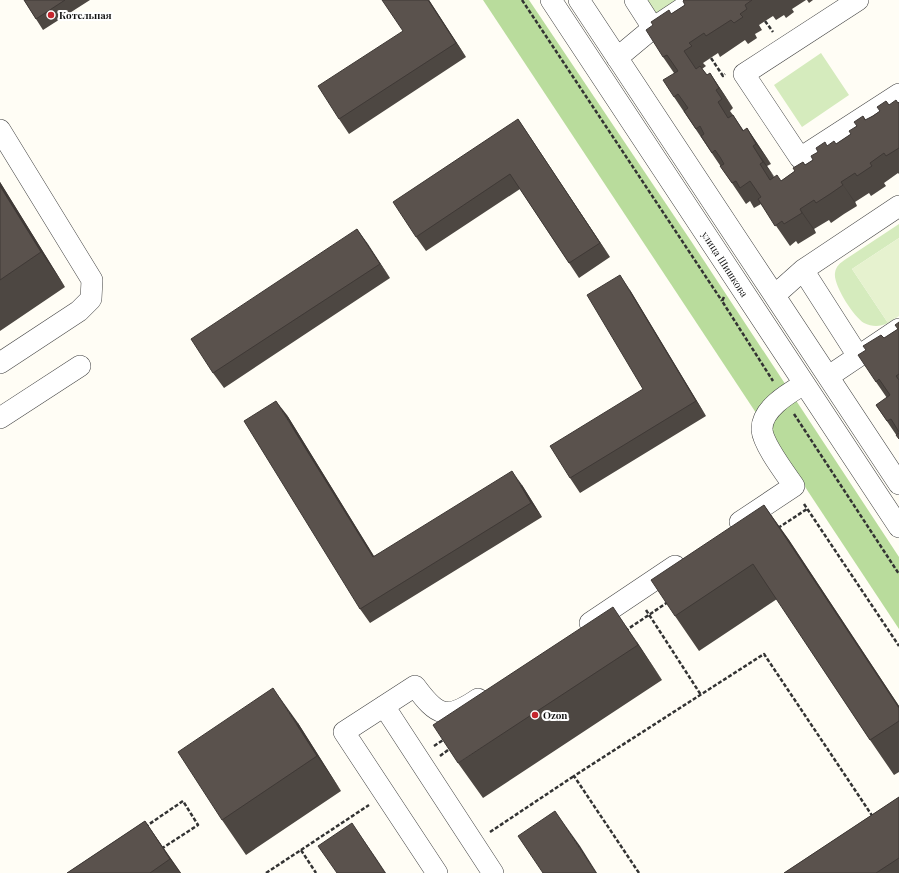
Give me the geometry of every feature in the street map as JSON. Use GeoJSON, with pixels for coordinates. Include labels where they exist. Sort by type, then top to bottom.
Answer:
{"type":"FeatureCollection","features":[{"type":"Feature","properties":{"kind":"street","name":"улица Шишкова"},"geometry":{"type":"LineString","coordinates":[[551,0],[899,527]]}},
{"type":"Feature","properties":{"kind":"street"},"geometry":{"type":"LineString","coordinates":[[579,0],[899,484]]}},
{"type":"Feature","properties":{"kind":"street"},"geometry":{"type":"LineString","coordinates":[[635,0],[653,28]]}},
{"type":"Feature","properties":{"kind":"street"},"geometry":{"type":"LineString","coordinates":[[617,58],[653,28],[695,0]]}},
{"type":"Feature","properties":{"kind":"street"},"geometry":{"type":"LineString","coordinates":[[858,0],[744,74],[800,158],[899,94]]}},
{"type":"Feature","properties":{"kind":"street"},"geometry":{"type":"LineString","coordinates":[[0,130],[92,280],[91,299],[79,310],[0,363]]}},
{"type":"Feature","properties":{"kind":"street"},"geometry":{"type":"LineString","coordinates":[[775,295],[803,270],[899,206]]}},
{"type":"Feature","properties":{"kind":"street"},"geometry":{"type":"LineString","coordinates":[[803,270],[858,356]]}},
{"type":"Feature","properties":{"kind":"street"},"geometry":{"type":"LineString","coordinates":[[829,376],[899,329]]}},
{"type":"Feature","properties":{"kind":"street"},"geometry":{"type":"LineString","coordinates":[[0,418],[80,366]]}},
{"type":"Feature","properties":{"kind":"street"},"geometry":{"type":"LineString","coordinates":[[727,530],[794,486],[765,441],[762,429],[764,419],[770,410],[783,397],[804,384]]}},
{"type":"Feature","properties":{"kind":"street"},"geometry":{"type":"LineString","coordinates":[[577,632],[688,557]]}},
{"type":"Feature","properties":{"kind":"street"},"geometry":{"type":"LineString","coordinates":[[437,873],[344,732],[415,686],[436,710],[448,713],[462,710],[494,688]]}},
{"type":"Feature","properties":{"kind":"street"},"geometry":{"type":"LineString","coordinates":[[384,706],[493,873]]}},
{"type":"Feature","properties":{"kind":"path"},"geometry":{"type":"LineString","coordinates":[[522,0],[722,301]]}},
{"type":"Feature","properties":{"kind":"path"},"geometry":{"type":"LineString","coordinates":[[711,58],[723,76],[728,72]]}},
{"type":"Feature","properties":{"kind":"path"},"geometry":{"type":"LineString","coordinates":[[801,499],[899,646]]}},
{"type":"Feature","properties":{"kind":"path"},"geometry":{"type":"LineString","coordinates":[[777,529],[807,509]]}},
{"type":"Feature","properties":{"kind":"path"},"geometry":{"type":"LineString","coordinates":[[635,593],[701,695]]}},
{"type":"Feature","properties":{"kind":"path"},"geometry":{"type":"LineString","coordinates":[[626,637],[623,632],[668,602]]}},
{"type":"Feature","properties":{"kind":"path"},"geometry":{"type":"LineString","coordinates":[[473,844],[574,776],[764,654],[874,819]]}},
{"type":"Feature","properties":{"kind":"path"},"geometry":{"type":"LineString","coordinates":[[428,750],[452,734]]}},
{"type":"Feature","properties":{"kind":"path"},"geometry":{"type":"LineString","coordinates":[[434,759],[457,744]]}},
{"type":"Feature","properties":{"kind":"path"},"geometry":{"type":"LineString","coordinates":[[574,776],[639,873]]}},
{"type":"Feature","properties":{"kind":"path"},"geometry":{"type":"LineString","coordinates":[[266,873],[385,794]]}},
{"type":"Feature","properties":{"kind":"path"},"geometry":{"type":"LineString","coordinates":[[144,827],[183,801],[198,825],[159,851]]}},
{"type":"Feature","properties":{"kind":"path"},"geometry":{"type":"LineString","coordinates":[[301,850],[316,873]]}},
{"type":"Feature","properties":{"kind":"green space"},"geometry":{"type":"Polygon","coordinates":[[[483,0],[529,0],[691,241],[899,557],[899,629],[483,0]]]}},
{"type":"Feature","properties":{"kind":"green space"},"geometry":{"type":"Polygon","coordinates":[[[635,0],[695,0],[653,28],[635,0]]]}},
{"type":"Feature","properties":{"kind":"green space"},"geometry":{"type":"Polygon","coordinates":[[[821,53],[849,95],[802,127],[774,85],[821,53]]]}},
{"type":"Feature","properties":{"kind":"green space"},"geometry":{"type":"Polygon","coordinates":[[[899,224],[899,238],[852,269],[888,323],[873,326],[860,320],[850,308],[837,285],[835,273],[837,267],[842,262],[899,224]]]}},
{"type":"Feature","properties":{"kind":"green space"},"geometry":{"type":"Polygon","coordinates":[[[899,238],[899,316],[888,323],[852,269],[899,238]]]}},
{"type":"Feature","properties":{"kind":"building"},"geometry":{"type":"Polygon","coordinates":[[[24,0],[65,0],[36,19],[24,0]]]}},
{"type":"Feature","properties":{"kind":"building"},"geometry":{"type":"Polygon","coordinates":[[[382,0],[428,0],[456,43],[339,119],[318,86],[403,31],[382,0]]]}},
{"type":"Feature","properties":{"kind":"building"},"geometry":{"type":"Polygon","coordinates":[[[684,0],[752,0],[745,5],[747,9],[740,14],[743,17],[734,23],[731,20],[706,36],[704,33],[689,43],[692,46],[684,51],[696,69],[700,66],[707,75],[710,73],[719,88],[716,90],[722,99],[718,102],[728,118],[733,115],[743,131],[747,128],[756,144],[753,146],[763,162],[760,164],[770,180],[777,175],[781,181],[795,171],[793,168],[803,162],[805,165],[813,160],[811,156],[818,152],[816,148],[825,142],[827,146],[834,141],[836,144],[851,134],[849,131],[857,126],[854,122],[863,116],[865,120],[873,116],[880,111],[877,107],[886,101],[889,105],[896,100],[898,103],[899,102],[899,148],[886,156],[884,153],[870,163],[872,166],[857,176],[855,173],[841,182],[843,185],[830,194],[816,203],[814,200],[800,209],[802,213],[784,224],[782,221],[775,226],[758,199],[761,197],[750,181],[740,188],[736,181],[732,183],[720,166],[724,164],[720,157],[715,150],[712,153],[701,136],[704,134],[700,126],[696,129],[684,111],[688,108],[678,94],[674,97],[663,80],[678,71],[667,55],[663,57],[646,30],[653,25],[651,22],[669,10],[671,14],[685,5],[684,0]]]}},
{"type":"Feature","properties":{"kind":"building"},"geometry":{"type":"Polygon","coordinates":[[[518,119],[600,243],[569,263],[510,174],[416,237],[393,202],[518,119]]]}},
{"type":"Feature","properties":{"kind":"building"},"geometry":{"type":"Polygon","coordinates":[[[0,186],[41,252],[0,280],[0,186]]]}},
{"type":"Feature","properties":{"kind":"building"},"geometry":{"type":"Polygon","coordinates":[[[357,229],[380,264],[213,373],[191,339],[357,229]]]}},
{"type":"Feature","properties":{"kind":"building"},"geometry":{"type":"Polygon","coordinates":[[[620,275],[696,401],[570,478],[550,446],[643,389],[587,295],[620,275]]]}},
{"type":"Feature","properties":{"kind":"building"},"geometry":{"type":"Polygon","coordinates":[[[899,322],[899,374],[896,376],[899,380],[899,432],[891,419],[887,421],[876,405],[890,395],[879,379],[876,382],[858,355],[866,350],[863,346],[881,335],[884,338],[898,329],[895,325],[899,322]]]}},
{"type":"Feature","properties":{"kind":"building"},"geometry":{"type":"Polygon","coordinates":[[[276,401],[373,557],[512,471],[531,503],[360,609],[244,421],[276,401]]]}},
{"type":"Feature","properties":{"kind":"building"},"geometry":{"type":"Polygon","coordinates":[[[764,505],[899,708],[899,721],[870,740],[753,564],[675,616],[651,580],[764,505]]]}},
{"type":"Feature","properties":{"kind":"building"},"geometry":{"type":"Polygon","coordinates":[[[613,607],[638,645],[458,763],[433,725],[613,607]]]}},
{"type":"Feature","properties":{"kind":"building"},"geometry":{"type":"Polygon","coordinates":[[[273,688],[317,756],[222,820],[178,752],[273,688]]]}},
{"type":"Feature","properties":{"kind":"building"},"geometry":{"type":"Polygon","coordinates":[[[899,797],[899,858],[876,873],[784,873],[899,797]]]}},
{"type":"Feature","properties":{"kind":"building"},"geometry":{"type":"Polygon","coordinates":[[[555,811],[596,873],[543,873],[518,836],[555,811]]]}},
{"type":"Feature","properties":{"kind":"building"},"geometry":{"type":"Polygon","coordinates":[[[145,821],[170,859],[150,873],[67,873],[145,821]]]}},
{"type":"Feature","properties":{"kind":"building"},"geometry":{"type":"Polygon","coordinates":[[[352,823],[385,873],[337,873],[318,846],[352,823]]]}},
{"type":"Feature","properties":{"kind":"place","name":"Котельная"},"geometry":{"type":"Point","coordinates":[51,15]}},
{"type":"Feature","properties":{"kind":"place","name":"Ozon"},"geometry":{"type":"Point","coordinates":[535,715]}}]}
